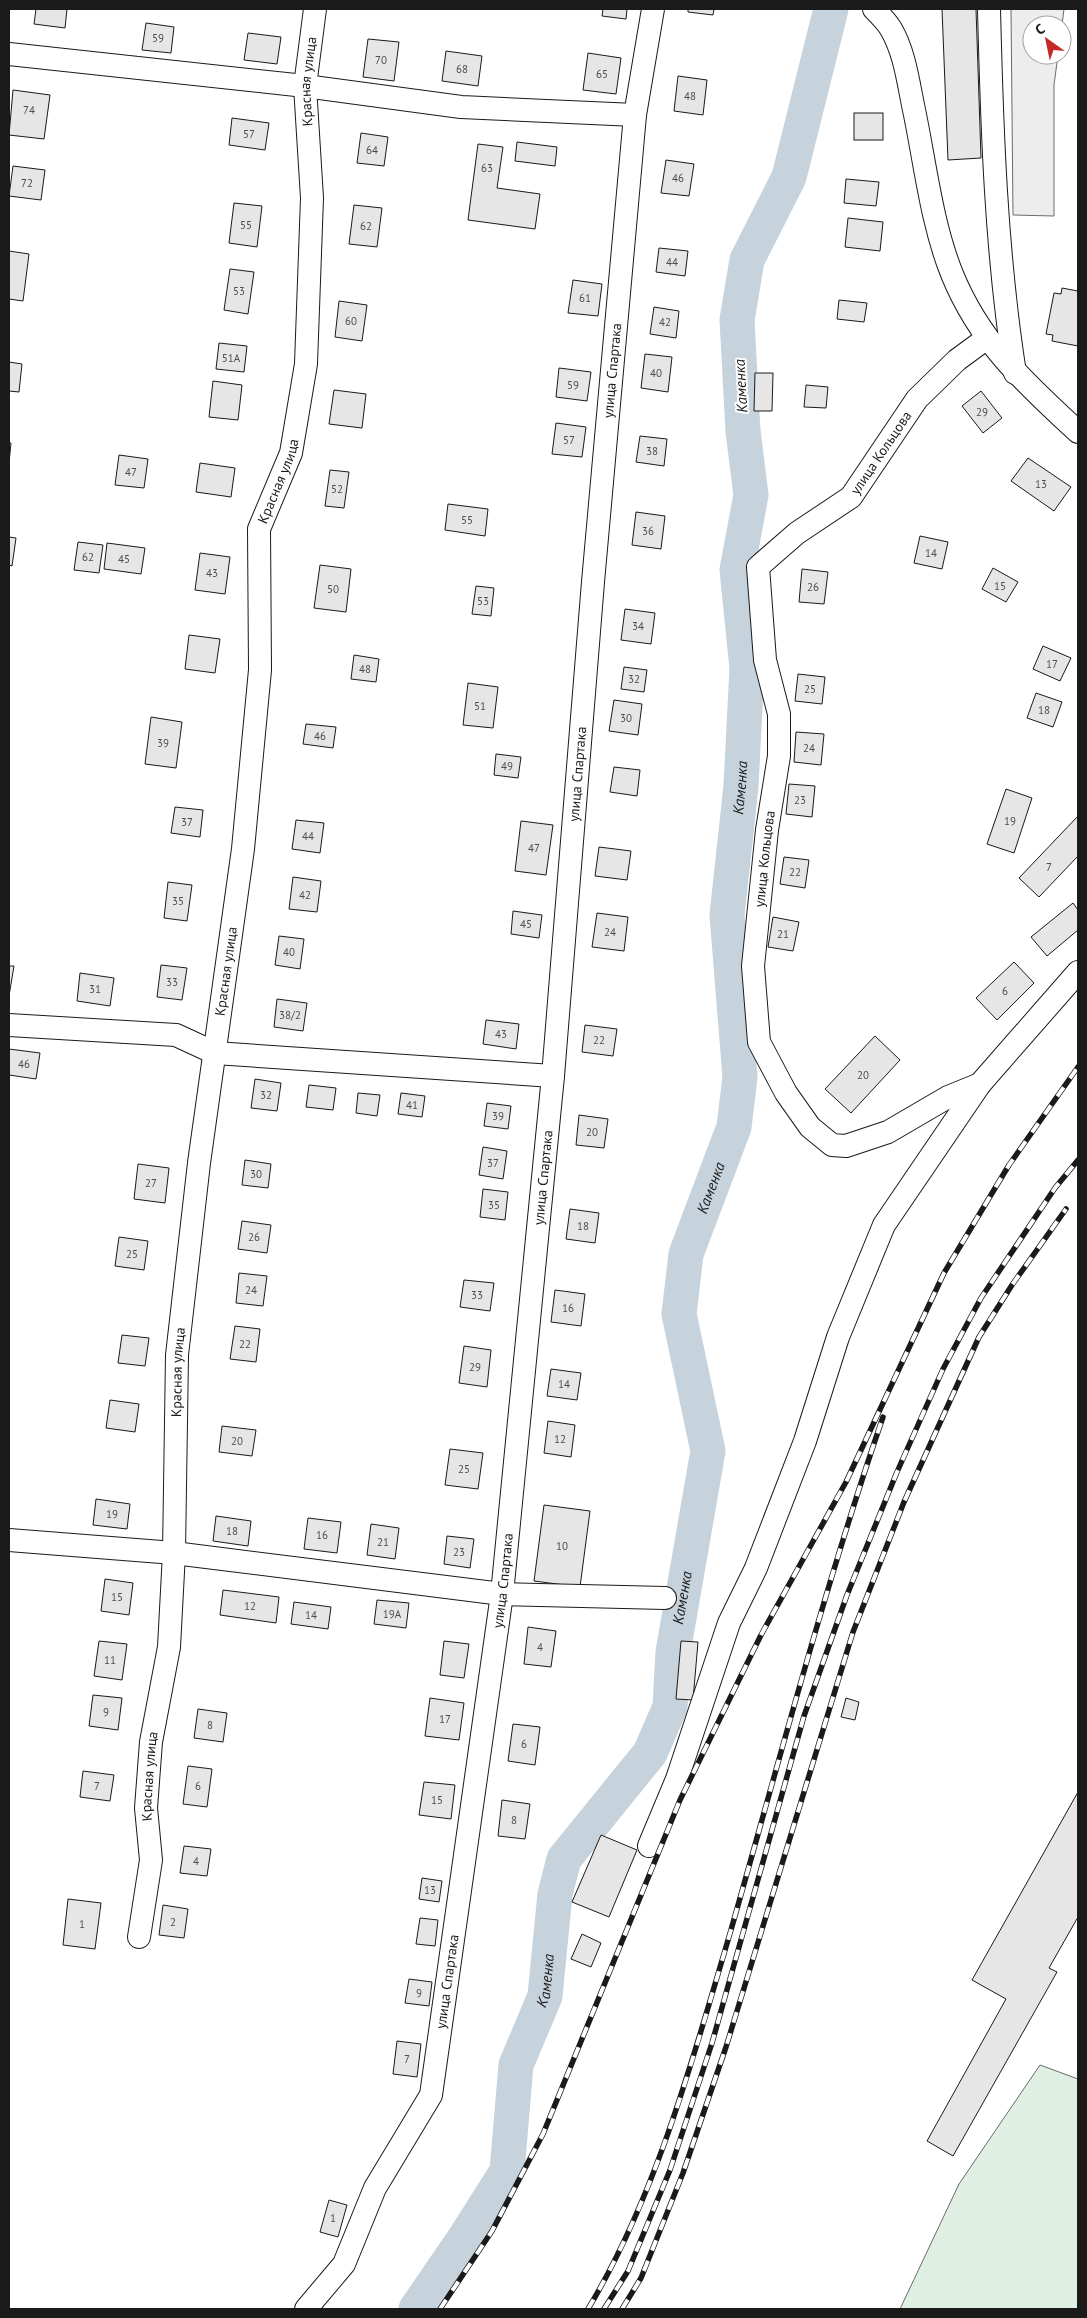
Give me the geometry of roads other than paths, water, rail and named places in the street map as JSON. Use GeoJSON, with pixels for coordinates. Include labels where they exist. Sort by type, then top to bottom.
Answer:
{"type":"FeatureCollection","features":[{"type":"Feature","properties":{"kind":"street","name":"Красная улица"},"geometry":{"type":"LineString","coordinates":[[139,1937],[150,1860],[146,1808],[151,1742],[168,1647],[174,1552],[177,1356],[190,1237],[243,849],[260,670],[260,529],[291,453],[306,364],[312,198],[305,86],[315,9]]}},
{"type":"Feature","properties":{"kind":"street","name":"улица Спартака"},"geometry":{"type":"LineString","coordinates":[[306,2309],[344,2264],[375,2188],[431,2096],[502,1594],[553,1076],[592,592],[635,115],[653,9]]}},
{"type":"Feature","properties":{"kind":"street"},"geometry":{"type":"LineString","coordinates":[[874,9],[891,29],[905,64],[938,223],[952,273],[968,307],[987,338],[1015,374],[1078,432]]}},
{"type":"Feature","properties":{"kind":"street"},"geometry":{"type":"LineString","coordinates":[[989,9],[992,130],[1004,300],[1015,374]]}},
{"type":"Feature","properties":{"kind":"street"},"geometry":{"type":"LineString","coordinates":[[9,54],[305,86],[461,107],[635,115]]}},
{"type":"Feature","properties":{"kind":"street","name":"улица Кольцова"},"geometry":{"type":"LineString","coordinates":[[987,338],[957,360],[917,399],[851,497],[797,533],[758,567],[765,660],[779,714],[779,739],[752,966],[759,1042],[786,1093],[810,1127],[832,1145],[846,1146],[888,1132],[948,1096],[980,1084],[1078,972]]}},
{"type":"Feature","properties":{"kind":"street"},"geometry":{"type":"LineString","coordinates":[[9,1025],[176,1035],[215,1053],[553,1076]]}},
{"type":"Feature","properties":{"kind":"street"},"geometry":{"type":"LineString","coordinates":[[649,1846],[677,1779],[729,1623],[756,1568],[805,1441],[838,1337],[884,1225],[980,1084]]}},
{"type":"Feature","properties":{"kind":"street"},"geometry":{"type":"LineString","coordinates":[[9,1540],[174,1552],[502,1594],[665,1598]]}},
{"type":"Feature","properties":{"kind":"waterway","name":"Каменка"},"geometry":{"type":"LineString","coordinates":[[416,2309],[464,2239],[507,2171],[516,2065],[545,1996],[555,1894],[564,1859],[650,1753],[670,1707],[673,1652],[708,1451],[679,1314],[686,1254],[734,1127],[740,1077],[727,915],[741,786],[747,668],[737,570],[751,495],[743,431],[737,320],[747,260],[789,177],[831,9]]}},
{"type":"Feature","properties":{"kind":"railway"},"geometry":{"type":"LineString","coordinates":[[440,2309],[492,2231],[543,2134],[680,1800],[761,1635],[846,1482],[944,1273],[1009,1165],[1078,1067]]}},
{"type":"Feature","properties":{"kind":"railway"},"geometry":{"type":"LineString","coordinates":[[604,2309],[628,2271],[670,2170],[712,2043],[804,1716],[847,1595],[897,1472],[943,1369],[981,1298],[1055,1188],[1078,1160]]}},
{"type":"Feature","properties":{"kind":"railway"},"geometry":{"type":"LineString","coordinates":[[622,2309],[641,2278],[683,2173],[726,2047],[853,1632],[904,1502],[979,1337],[1012,1285],[1066,1209]]}},
{"type":"Feature","properties":{"kind":"railway"},"geometry":{"type":"LineString","coordinates":[[588,2309],[612,2265],[654,2172],[687,2076],[731,1930],[822,1608],[883,1417]]}}]}
